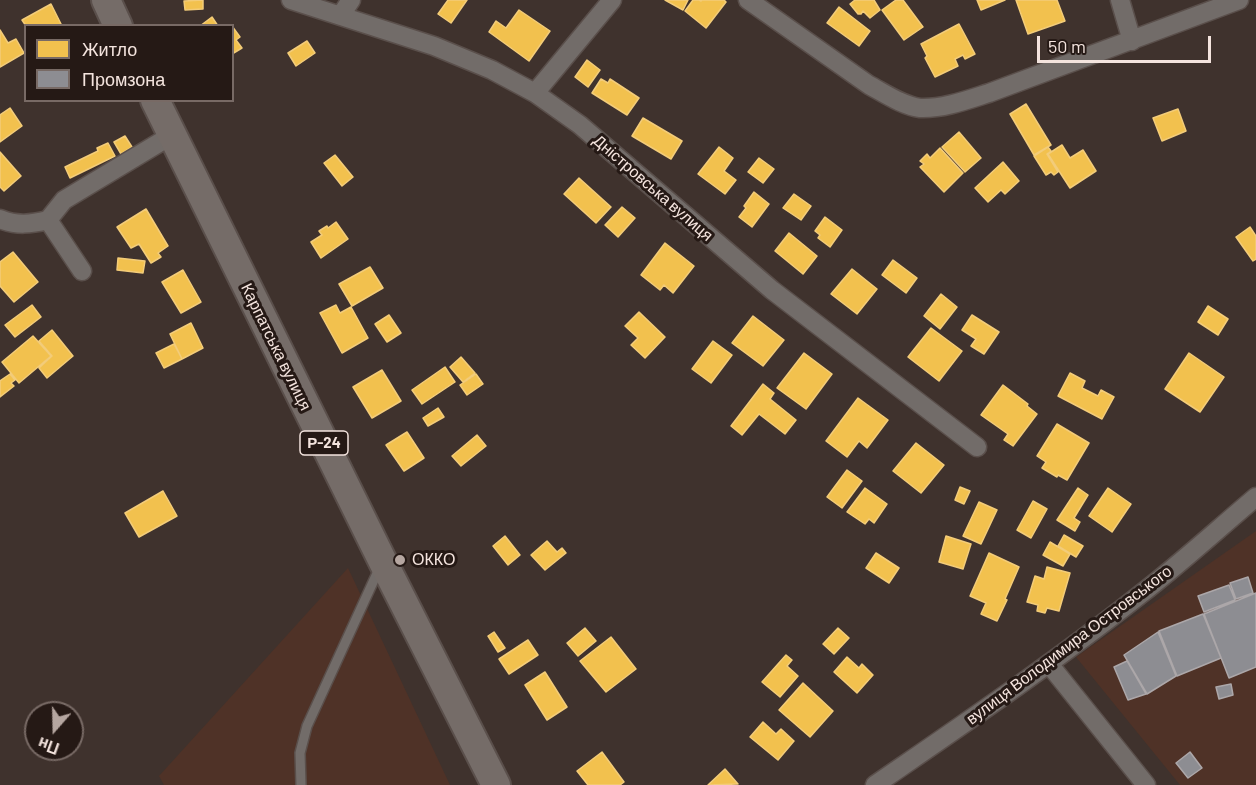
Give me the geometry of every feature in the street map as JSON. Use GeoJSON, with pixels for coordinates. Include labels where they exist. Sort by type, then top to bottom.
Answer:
{"type":"FeatureCollection","features":[{"type":"Feature","properties":{"kind":"main road","name":"Карпатська вулиця"},"geometry":{"type":"LineString","coordinates":[[156,102],[496,785]]}},
{"type":"Feature","properties":{"kind":"street","name":"Дністровська вулиця"},"geometry":{"type":"LineString","coordinates":[[291,0],[434,46],[492,70],[535,93],[580,125],[771,290],[977,447]]}},
{"type":"Feature","properties":{"kind":"street"},"geometry":{"type":"LineString","coordinates":[[341,15],[351,0]]}},
{"type":"Feature","properties":{"kind":"street"},"geometry":{"type":"LineString","coordinates":[[535,93],[612,0]]}},
{"type":"Feature","properties":{"kind":"street"},"geometry":{"type":"LineString","coordinates":[[748,0],[869,85],[919,108],[960,102],[1239,0]]}},
{"type":"Feature","properties":{"kind":"street"},"geometry":{"type":"LineString","coordinates":[[1120,0],[1132,41]]}},
{"type":"Feature","properties":{"kind":"street"},"geometry":{"type":"LineString","coordinates":[[0,219],[12,224],[29,224],[48,220],[64,200],[172,135]]}},
{"type":"Feature","properties":{"kind":"street"},"geometry":{"type":"LineString","coordinates":[[48,220],[82,271]]}},
{"type":"Feature","properties":{"kind":"street","name":"вулиця Володимира Островського"},"geometry":{"type":"LineString","coordinates":[[875,785],[1049,664],[1144,592],[1256,497]]}},
{"type":"Feature","properties":{"kind":"street"},"geometry":{"type":"LineString","coordinates":[[1049,664],[1146,785]]}},
{"type":"Feature","properties":{"kind":"lane"},"geometry":{"type":"LineString","coordinates":[[301,785],[300,753],[307,726],[383,562]]}},
{"type":"Feature","properties":{"kind":"shaded area"},"geometry":{"type":"Polygon","coordinates":[[[1256,531],[1256,785],[1180,785],[1076,657],[1256,531]]]}},
{"type":"Feature","properties":{"kind":"shaded area"},"geometry":{"type":"Polygon","coordinates":[[[348,568],[450,785],[164,785],[159,776],[348,568]]]}},
{"type":"Feature","properties":{"kind":"building: Житло"},"geometry":{"type":"Polygon","coordinates":[[[203,0],[203,9],[185,10],[184,1],[203,0]]]}},
{"type":"Feature","properties":{"kind":"building: Житло"},"geometry":{"type":"Polygon","coordinates":[[[448,0],[467,0],[451,23],[438,14],[448,0]]]}},
{"type":"Feature","properties":{"kind":"building: Житло"},"geometry":{"type":"Polygon","coordinates":[[[665,0],[688,0],[683,10],[665,0]]]}},
{"type":"Feature","properties":{"kind":"building: Житло"},"geometry":{"type":"Polygon","coordinates":[[[693,0],[724,0],[726,2],[706,28],[685,11],[693,0]]]}},
{"type":"Feature","properties":{"kind":"building: Житло"},"geometry":{"type":"Polygon","coordinates":[[[855,0],[874,0],[880,10],[870,18],[863,11],[858,14],[850,4],[855,0]]]}},
{"type":"Feature","properties":{"kind":"building: Житло"},"geometry":{"type":"Polygon","coordinates":[[[896,0],[903,0],[923,27],[904,40],[882,10],[896,0]]]}},
{"type":"Feature","properties":{"kind":"building: Житло"},"geometry":{"type":"Polygon","coordinates":[[[977,0],[1005,0],[981,10],[977,0]]]}},
{"type":"Feature","properties":{"kind":"building: Житло"},"geometry":{"type":"Polygon","coordinates":[[[1016,0],[1057,0],[1065,21],[1028,34],[1016,0]]]}},
{"type":"Feature","properties":{"kind":"building: Житло"},"geometry":{"type":"Polygon","coordinates":[[[51,4],[61,24],[25,24],[22,20],[51,4]]]}},
{"type":"Feature","properties":{"kind":"building: Житло"},"geometry":{"type":"Polygon","coordinates":[[[839,7],[870,31],[859,46],[827,23],[839,7]]]}},
{"type":"Feature","properties":{"kind":"building: Житло"},"geometry":{"type":"Polygon","coordinates":[[[519,10],[550,31],[529,61],[489,32],[496,21],[506,28],[519,10]]]}},
{"type":"Feature","properties":{"kind":"building: Житло"},"geometry":{"type":"Polygon","coordinates":[[[212,17],[217,24],[203,24],[212,17]]]}},
{"type":"Feature","properties":{"kind":"building: Житло"},"geometry":{"type":"Polygon","coordinates":[[[959,24],[975,54],[965,59],[963,55],[955,59],[958,66],[935,77],[921,44],[959,24]]]}},
{"type":"Feature","properties":{"kind":"building: Житло"},"geometry":{"type":"Polygon","coordinates":[[[234,29],[240,37],[236,40],[242,48],[234,53],[234,29]]]}},
{"type":"Feature","properties":{"kind":"building: Житло"},"geometry":{"type":"Polygon","coordinates":[[[0,30],[8,43],[16,39],[24,53],[0,67],[0,30]]]}},
{"type":"Feature","properties":{"kind":"building: Житло"},"geometry":{"type":"Polygon","coordinates":[[[307,41],[315,53],[296,66],[288,53],[307,41]]]}},
{"type":"Feature","properties":{"kind":"building: Житло"},"geometry":{"type":"Polygon","coordinates":[[[587,60],[600,70],[588,87],[575,77],[587,60]]]}},
{"type":"Feature","properties":{"kind":"building: Житло"},"geometry":{"type":"Polygon","coordinates":[[[601,79],[608,83],[610,79],[639,98],[627,115],[592,93],[601,79]]]}},
{"type":"Feature","properties":{"kind":"building: Житло"},"geometry":{"type":"Polygon","coordinates":[[[1026,104],[1051,145],[1034,155],[1010,114],[1026,104]]]}},
{"type":"Feature","properties":{"kind":"building: Житло"},"geometry":{"type":"Polygon","coordinates":[[[10,108],[22,126],[0,142],[0,115],[10,108]]]}},
{"type":"Feature","properties":{"kind":"building: Житло"},"geometry":{"type":"Polygon","coordinates":[[[1178,109],[1186,131],[1162,141],[1153,118],[1178,109]]]}},
{"type":"Feature","properties":{"kind":"building: Житло"},"geometry":{"type":"Polygon","coordinates":[[[643,118],[682,141],[671,159],[632,136],[643,118]]]}},
{"type":"Feature","properties":{"kind":"building: Житло"},"geometry":{"type":"Polygon","coordinates":[[[959,132],[981,158],[965,172],[942,147],[959,132]]]}},
{"type":"Feature","properties":{"kind":"building: Житло"},"geometry":{"type":"Polygon","coordinates":[[[125,136],[132,147],[121,154],[114,142],[125,136]]]}},
{"type":"Feature","properties":{"kind":"building: Житло"},"geometry":{"type":"Polygon","coordinates":[[[108,143],[115,156],[70,178],[65,167],[98,151],[97,148],[108,143]]]}},
{"type":"Feature","properties":{"kind":"building: Житло"},"geometry":{"type":"Polygon","coordinates":[[[1062,145],[1070,158],[1083,150],[1096,171],[1070,188],[1048,154],[1062,145]]]}},
{"type":"Feature","properties":{"kind":"building: Житло"},"geometry":{"type":"Polygon","coordinates":[[[719,147],[733,158],[724,171],[736,180],[725,194],[698,174],[719,147]]]}},
{"type":"Feature","properties":{"kind":"building: Житло"},"geometry":{"type":"Polygon","coordinates":[[[1048,147],[1051,151],[1047,154],[1058,172],[1054,175],[1051,172],[1046,175],[1034,156],[1048,147]]]}},
{"type":"Feature","properties":{"kind":"building: Житло"},"geometry":{"type":"Polygon","coordinates":[[[940,148],[963,173],[944,192],[920,167],[924,164],[920,161],[927,154],[930,158],[940,148]]]}},
{"type":"Feature","properties":{"kind":"building: Житло"},"geometry":{"type":"Polygon","coordinates":[[[0,152],[21,176],[4,191],[0,187],[0,152]]]}},
{"type":"Feature","properties":{"kind":"building: Житло"},"geometry":{"type":"Polygon","coordinates":[[[335,155],[353,177],[342,186],[324,163],[335,155]]]}},
{"type":"Feature","properties":{"kind":"building: Житло"},"geometry":{"type":"Polygon","coordinates":[[[759,158],[774,169],[763,183],[748,172],[759,158]]]}},
{"type":"Feature","properties":{"kind":"building: Житло"},"geometry":{"type":"Polygon","coordinates":[[[1003,162],[1019,181],[1005,194],[1001,190],[988,202],[975,188],[1003,162]]]}},
{"type":"Feature","properties":{"kind":"building: Житло"},"geometry":{"type":"Polygon","coordinates":[[[579,178],[611,207],[596,223],[564,194],[579,178]]]}},
{"type":"Feature","properties":{"kind":"building: Житло"},"geometry":{"type":"Polygon","coordinates":[[[754,192],[769,204],[752,227],[739,217],[754,192]]]}},
{"type":"Feature","properties":{"kind":"building: Житло"},"geometry":{"type":"Polygon","coordinates":[[[794,194],[811,206],[801,220],[783,208],[794,194]]]}},
{"type":"Feature","properties":{"kind":"building: Житло"},"geometry":{"type":"Polygon","coordinates":[[[622,207],[635,218],[618,237],[605,225],[622,207]]]}},
{"type":"Feature","properties":{"kind":"building: Житло"},"geometry":{"type":"Polygon","coordinates":[[[146,209],[168,246],[158,253],[161,257],[151,263],[139,244],[131,248],[117,227],[146,209]]]}},
{"type":"Feature","properties":{"kind":"building: Житло"},"geometry":{"type":"Polygon","coordinates":[[[825,217],[842,230],[830,247],[818,238],[820,235],[815,231],[825,217]]]}},
{"type":"Feature","properties":{"kind":"building: Житло"},"geometry":{"type":"Polygon","coordinates":[[[336,222],[348,239],[321,258],[311,242],[322,235],[319,231],[336,222]]]}},
{"type":"Feature","properties":{"kind":"building: Житло"},"geometry":{"type":"Polygon","coordinates":[[[1250,227],[1256,236],[1256,259],[1253,261],[1236,237],[1250,227]]]}},
{"type":"Feature","properties":{"kind":"building: Житло"},"geometry":{"type":"Polygon","coordinates":[[[789,233],[817,256],[803,274],[775,251],[789,233]]]}},
{"type":"Feature","properties":{"kind":"building: Житло"},"geometry":{"type":"Polygon","coordinates":[[[665,243],[694,266],[673,293],[664,285],[660,290],[641,275],[665,243]]]}},
{"type":"Feature","properties":{"kind":"building: Житло"},"geometry":{"type":"Polygon","coordinates":[[[13,252],[38,282],[14,302],[0,286],[0,262],[13,252]]]}},
{"type":"Feature","properties":{"kind":"building: Житло"},"geometry":{"type":"Polygon","coordinates":[[[118,258],[145,261],[143,273],[117,270],[118,258]]]}},
{"type":"Feature","properties":{"kind":"building: Житло"},"geometry":{"type":"Polygon","coordinates":[[[893,260],[917,278],[906,293],[882,275],[893,260]]]}},
{"type":"Feature","properties":{"kind":"building: Житло"},"geometry":{"type":"Polygon","coordinates":[[[370,267],[383,288],[352,306],[339,284],[370,267]]]}},
{"type":"Feature","properties":{"kind":"building: Житло"},"geometry":{"type":"Polygon","coordinates":[[[852,269],[877,289],[857,314],[831,294],[852,269]]]}},
{"type":"Feature","properties":{"kind":"building: Житло"},"geometry":{"type":"Polygon","coordinates":[[[183,270],[201,302],[181,313],[162,282],[183,270]]]}},
{"type":"Feature","properties":{"kind":"building: Житло"},"geometry":{"type":"Polygon","coordinates":[[[941,294],[957,307],[940,329],[924,316],[941,294]]]}},
{"type":"Feature","properties":{"kind":"building: Житло"},"geometry":{"type":"Polygon","coordinates":[[[32,305],[41,317],[15,337],[5,325],[32,305]]]}},
{"type":"Feature","properties":{"kind":"building: Житло"},"geometry":{"type":"Polygon","coordinates":[[[336,305],[340,313],[351,307],[368,338],[342,353],[320,313],[336,305]]]}},
{"type":"Feature","properties":{"kind":"building: Житло"},"geometry":{"type":"Polygon","coordinates":[[[1208,306],[1228,319],[1218,335],[1198,322],[1208,306]]]}},
{"type":"Feature","properties":{"kind":"building: Житло"},"geometry":{"type":"Polygon","coordinates":[[[639,312],[665,337],[645,358],[631,345],[638,338],[625,326],[639,312]]]}},
{"type":"Feature","properties":{"kind":"building: Житло"},"geometry":{"type":"Polygon","coordinates":[[[389,315],[401,333],[387,342],[375,324],[389,315]]]}},
{"type":"Feature","properties":{"kind":"building: Житло"},"geometry":{"type":"Polygon","coordinates":[[[972,315],[999,332],[984,354],[971,346],[976,339],[962,330],[972,315]]]}},
{"type":"Feature","properties":{"kind":"building: Житло"},"geometry":{"type":"Polygon","coordinates":[[[753,316],[784,340],[763,366],[732,343],[753,316]]]}},
{"type":"Feature","properties":{"kind":"building: Житло"},"geometry":{"type":"Polygon","coordinates":[[[191,323],[203,348],[182,359],[170,334],[191,323]]]}},
{"type":"Feature","properties":{"kind":"building: Житло"},"geometry":{"type":"Polygon","coordinates":[[[931,328],[962,351],[939,381],[908,357],[931,328]]]}},
{"type":"Feature","properties":{"kind":"building: Житло"},"geometry":{"type":"Polygon","coordinates":[[[52,330],[73,356],[47,378],[39,368],[52,356],[39,341],[52,330]]]}},
{"type":"Feature","properties":{"kind":"building: Житло"},"geometry":{"type":"Polygon","coordinates":[[[33,336],[51,356],[19,383],[2,362],[33,336]]]}},
{"type":"Feature","properties":{"kind":"building: Житло"},"geometry":{"type":"Polygon","coordinates":[[[713,341],[732,355],[711,383],[692,369],[713,341]]]}},
{"type":"Feature","properties":{"kind":"building: Житло"},"geometry":{"type":"Polygon","coordinates":[[[174,344],[182,359],[164,368],[156,353],[174,344]]]}},
{"type":"Feature","properties":{"kind":"building: Житло"},"geometry":{"type":"Polygon","coordinates":[[[804,353],[832,374],[806,409],[777,388],[804,353]]]}},
{"type":"Feature","properties":{"kind":"building: Житло"},"geometry":{"type":"Polygon","coordinates":[[[1189,353],[1224,377],[1200,412],[1165,389],[1189,353]]]}},
{"type":"Feature","properties":{"kind":"building: Житло"},"geometry":{"type":"Polygon","coordinates":[[[461,357],[475,373],[463,382],[450,367],[461,357]]]}},
{"type":"Feature","properties":{"kind":"building: Житло"},"geometry":{"type":"Polygon","coordinates":[[[445,367],[455,382],[422,404],[412,390],[445,367]]]}},
{"type":"Feature","properties":{"kind":"building: Житло"},"geometry":{"type":"Polygon","coordinates":[[[382,370],[401,401],[372,418],[353,387],[382,370]]]}},
{"type":"Feature","properties":{"kind":"building: Житло"},"geometry":{"type":"Polygon","coordinates":[[[1070,373],[1085,381],[1082,388],[1098,396],[1101,390],[1114,397],[1102,419],[1058,396],[1070,373]]]}},
{"type":"Feature","properties":{"kind":"building: Житло"},"geometry":{"type":"Polygon","coordinates":[[[10,374],[15,380],[11,383],[14,386],[0,397],[0,381],[10,374]]]}},
{"type":"Feature","properties":{"kind":"building: Житло"},"geometry":{"type":"Polygon","coordinates":[[[476,374],[483,384],[467,395],[460,385],[476,374]]]}},
{"type":"Feature","properties":{"kind":"building: Житло"},"geometry":{"type":"Polygon","coordinates":[[[763,384],[774,393],[770,399],[796,420],[785,434],[759,414],[742,435],[731,426],[763,384]]]}},
{"type":"Feature","properties":{"kind":"building: Житло"},"geometry":{"type":"Polygon","coordinates":[[[1003,385],[1037,414],[1013,446],[1004,440],[1008,434],[981,415],[1003,385]]]}},
{"type":"Feature","properties":{"kind":"building: Житло"},"geometry":{"type":"Polygon","coordinates":[[[858,398],[888,420],[867,448],[859,441],[847,457],[826,441],[858,398]]]}},
{"type":"Feature","properties":{"kind":"building: Житло"},"geometry":{"type":"Polygon","coordinates":[[[438,408],[444,417],[428,426],[423,418],[438,408]]]}},
{"type":"Feature","properties":{"kind":"building: Житло"},"geometry":{"type":"Polygon","coordinates":[[[1057,424],[1089,443],[1067,480],[1042,468],[1046,462],[1037,456],[1057,424]]]}},
{"type":"Feature","properties":{"kind":"building: Житло"},"geometry":{"type":"Polygon","coordinates":[[[407,432],[424,458],[404,471],[386,445],[407,432]]]}},
{"type":"Feature","properties":{"kind":"building: Житло"},"geometry":{"type":"Polygon","coordinates":[[[477,435],[486,446],[461,466],[452,456],[477,435]]]}},
{"type":"Feature","properties":{"kind":"building: Житло"},"geometry":{"type":"Polygon","coordinates":[[[916,443],[944,465],[921,493],[893,471],[916,443]]]}},
{"type":"Feature","properties":{"kind":"building: Житло"},"geometry":{"type":"Polygon","coordinates":[[[847,470],[862,481],[842,508],[827,497],[847,470]]]}},
{"type":"Feature","properties":{"kind":"building: Житло"},"geometry":{"type":"Polygon","coordinates":[[[960,487],[970,491],[964,504],[955,500],[960,487]]]}},
{"type":"Feature","properties":{"kind":"building: Житло"},"geometry":{"type":"Polygon","coordinates":[[[865,488],[887,504],[874,523],[869,519],[865,524],[847,512],[865,488]]]}},
{"type":"Feature","properties":{"kind":"building: Житло"},"geometry":{"type":"Polygon","coordinates":[[[1078,488],[1088,495],[1074,518],[1080,522],[1075,531],[1057,520],[1078,488]]]}},
{"type":"Feature","properties":{"kind":"building: Житло"},"geometry":{"type":"Polygon","coordinates":[[[1108,488],[1131,504],[1112,532],[1089,516],[1108,488]]]}},
{"type":"Feature","properties":{"kind":"building: Житло"},"geometry":{"type":"Polygon","coordinates":[[[163,491],[177,516],[139,537],[125,513],[163,491]]]}},
{"type":"Feature","properties":{"kind":"building: Житло"},"geometry":{"type":"Polygon","coordinates":[[[1033,501],[1047,509],[1031,538],[1017,530],[1033,501]]]}},
{"type":"Feature","properties":{"kind":"building: Житло"},"geometry":{"type":"Polygon","coordinates":[[[979,502],[997,510],[981,544],[963,536],[979,502]]]}},
{"type":"Feature","properties":{"kind":"building: Житло"},"geometry":{"type":"Polygon","coordinates":[[[1064,535],[1083,546],[1076,557],[1058,546],[1064,535]]]}},
{"type":"Feature","properties":{"kind":"building: Житло"},"geometry":{"type":"Polygon","coordinates":[[[505,536],[520,555],[508,565],[493,546],[505,536]]]}},
{"type":"Feature","properties":{"kind":"building: Житло"},"geometry":{"type":"Polygon","coordinates":[[[946,536],[971,544],[963,569],[939,562],[946,536]]]}},
{"type":"Feature","properties":{"kind":"building: Житло"},"geometry":{"type":"Polygon","coordinates":[[[547,541],[557,552],[562,548],[566,553],[545,570],[531,555],[547,541]]]}},
{"type":"Feature","properties":{"kind":"building: Житло"},"geometry":{"type":"Polygon","coordinates":[[[1050,542],[1070,554],[1063,566],[1043,555],[1050,542]]]}},
{"type":"Feature","properties":{"kind":"building: Житло"},"geometry":{"type":"Polygon","coordinates":[[[876,553],[899,568],[889,583],[866,568],[876,553]]]}},
{"type":"Feature","properties":{"kind":"building: Житло"},"geometry":{"type":"Polygon","coordinates":[[[989,553],[1019,567],[997,621],[981,614],[986,603],[970,596],[989,553]]]}},
{"type":"Feature","properties":{"kind":"building: Житло"},"geometry":{"type":"Polygon","coordinates":[[[1047,567],[1070,573],[1059,611],[1047,608],[1045,613],[1037,611],[1038,605],[1027,602],[1035,576],[1044,579],[1047,567]]]}},
{"type":"Feature","properties":{"kind":"building: Житло"},"geometry":{"type":"Polygon","coordinates":[[[585,628],[596,641],[578,656],[567,643],[585,628]]]}},
{"type":"Feature","properties":{"kind":"building: Житло"},"geometry":{"type":"Polygon","coordinates":[[[838,628],[849,638],[834,654],[823,644],[838,628]]]}},
{"type":"Feature","properties":{"kind":"building: Житло"},"geometry":{"type":"Polygon","coordinates":[[[494,632],[505,648],[498,652],[488,636],[494,632]]]}},
{"type":"Feature","properties":{"kind":"building: Житло"},"geometry":{"type":"Polygon","coordinates":[[[611,637],[636,669],[606,692],[580,661],[611,637]]]}},
{"type":"Feature","properties":{"kind":"building: Житло"},"geometry":{"type":"Polygon","coordinates":[[[528,640],[538,655],[509,674],[499,659],[528,640]]]}},
{"type":"Feature","properties":{"kind":"building: Житло"},"geometry":{"type":"Polygon","coordinates":[[[786,655],[792,660],[787,666],[798,676],[780,697],[762,682],[786,655]]]}},
{"type":"Feature","properties":{"kind":"building: Житло"},"geometry":{"type":"Polygon","coordinates":[[[847,657],[859,668],[862,664],[873,675],[857,693],[834,672],[847,657]]]}},
{"type":"Feature","properties":{"kind":"building: Житло"},"geometry":{"type":"Polygon","coordinates":[[[545,672],[567,707],[547,720],[525,685],[545,672]]]}},
{"type":"Feature","properties":{"kind":"building: Житло"},"geometry":{"type":"Polygon","coordinates":[[[803,683],[833,711],[810,737],[779,710],[803,683]]]}},
{"type":"Feature","properties":{"kind":"building: Житло"},"geometry":{"type":"Polygon","coordinates":[[[763,722],[776,734],[781,729],[794,741],[778,760],[750,737],[763,722]]]}},
{"type":"Feature","properties":{"kind":"building: Житло"},"geometry":{"type":"Polygon","coordinates":[[[602,752],[624,782],[620,785],[588,785],[577,771],[602,752]]]}},
{"type":"Feature","properties":{"kind":"building: Житло"},"geometry":{"type":"Polygon","coordinates":[[[725,769],[738,784],[708,785],[725,769]]]}},
{"type":"Feature","properties":{"kind":"building: Промзона"},"geometry":{"type":"Polygon","coordinates":[[[1248,577],[1253,593],[1236,599],[1230,583],[1248,577]]]}},
{"type":"Feature","properties":{"kind":"building: Промзона"},"geometry":{"type":"Polygon","coordinates":[[[1229,585],[1235,600],[1204,612],[1198,596],[1229,585]]]}},
{"type":"Feature","properties":{"kind":"building: Промзона"},"geometry":{"type":"Polygon","coordinates":[[[1256,593],[1256,667],[1229,678],[1204,614],[1256,593]]]}},
{"type":"Feature","properties":{"kind":"building: Промзона"},"geometry":{"type":"Polygon","coordinates":[[[1203,614],[1221,658],[1177,676],[1159,631],[1203,614]]]}},
{"type":"Feature","properties":{"kind":"building: Промзона"},"geometry":{"type":"Polygon","coordinates":[[[1158,632],[1176,676],[1147,694],[1124,655],[1158,632]]]}},
{"type":"Feature","properties":{"kind":"building: Промзона"},"geometry":{"type":"Polygon","coordinates":[[[1127,661],[1146,694],[1128,700],[1114,667],[1127,661]]]}},
{"type":"Feature","properties":{"kind":"building: Промзона"},"geometry":{"type":"Polygon","coordinates":[[[1231,684],[1233,695],[1219,699],[1216,687],[1231,684]]]}},
{"type":"Feature","properties":{"kind":"building: Промзона"},"geometry":{"type":"Polygon","coordinates":[[[1190,752],[1202,768],[1188,778],[1176,763],[1190,752]]]}},
{"type":"Feature","properties":{"kind":"place","name":"ОККО"},"geometry":{"type":"Point","coordinates":[400,560]}}]}
